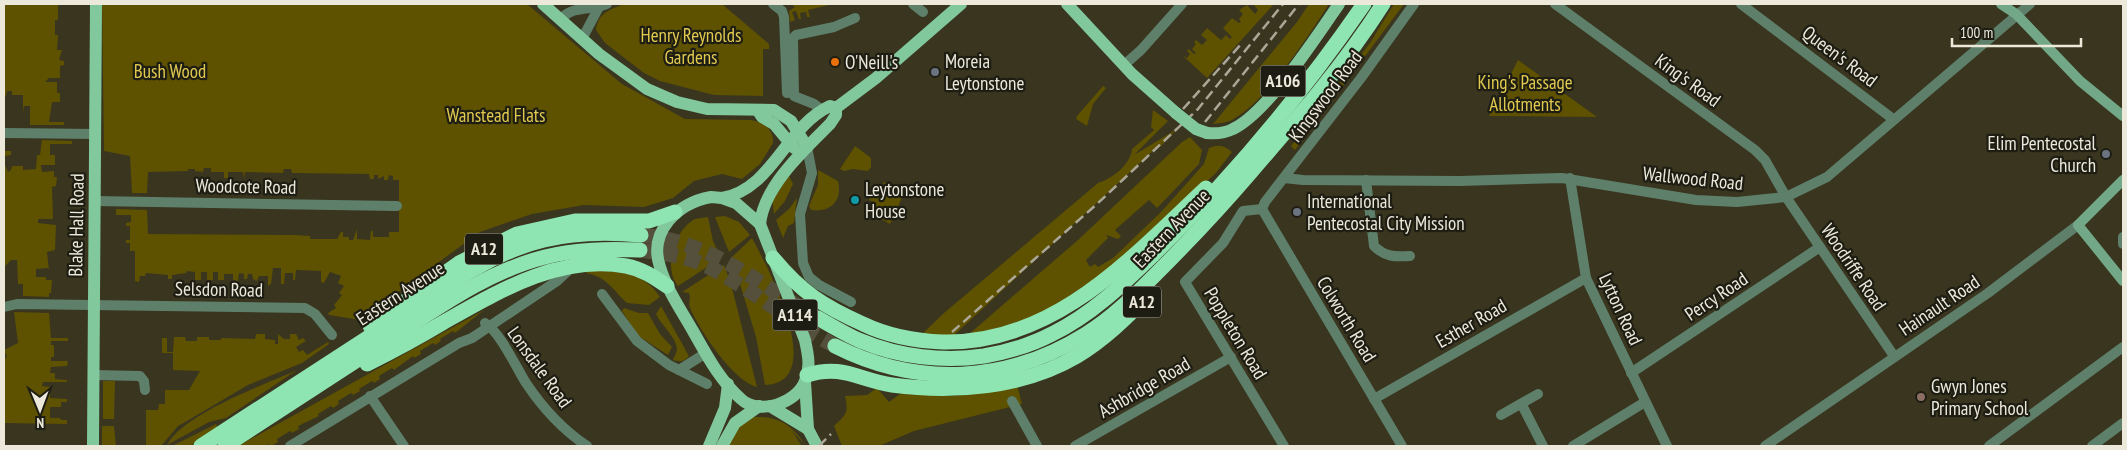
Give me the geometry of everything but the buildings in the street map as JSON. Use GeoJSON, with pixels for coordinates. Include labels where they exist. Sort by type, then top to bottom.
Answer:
{"type":"FeatureCollection","features":[{"type":"Feature","properties":{"kind":"highway","name":"Eastern Avenue"},"geometry":{"type":"LineString","coordinates":[[818,318],[876,347],[900,353],[941,358],[986,356],[1028,344],[1052,334],[1100,303],[1181,228],[1224,182],[1298,92],[1338,42],[1364,4]]}},
{"type":"Feature","properties":{"kind":"highway","name":"Eastern Avenue"},"geometry":{"type":"LineString","coordinates":[[835,346],[884,367],[921,373],[952,375],[1007,368],[1056,351],[1088,333],[1130,300],[1234,192],[1313,101],[1382,4]]}},
{"type":"Feature","properties":{"kind":"highway","name":"A12"},"geometry":{"type":"LineString","coordinates":[[773,258],[793,282],[813,298],[885,333],[929,342],[959,342],[987,339],[1020,330],[1072,305],[1128,260],[1218,177],[1298,92]]}},
{"type":"Feature","properties":{"kind":"highway","name":"A12"},"geometry":{"type":"LineString","coordinates":[[806,378],[838,370],[869,380],[904,387],[941,389],[972,387],[1008,382],[1050,369],[1077,356],[1114,329],[1153,290],[1281,147],[1313,101]]}},
{"type":"Feature","properties":{"kind":"highway","name":"A12"},"geometry":{"type":"LineString","coordinates":[[326,365],[355,337],[396,306],[459,263],[498,242],[517,234],[558,224],[598,219],[650,221],[675,212]]}},
{"type":"Feature","properties":{"kind":"highway","name":"Eastern Avenue"},"geometry":{"type":"LineString","coordinates":[[202,446],[472,271],[526,245],[586,233],[641,235]]}},
{"type":"Feature","properties":{"kind":"highway","name":"Eastern Avenue"},"geometry":{"type":"LineString","coordinates":[[225,446],[428,314],[485,280],[534,260],[576,251],[640,250]]}},
{"type":"Feature","properties":{"kind":"highway","name":"A12"},"geometry":{"type":"LineString","coordinates":[[288,406],[493,294],[523,280],[585,265],[627,266],[648,273],[667,286]]}},
{"type":"Feature","properties":{"kind":"main road","name":"Blake Hall Road"},"geometry":{"type":"LineString","coordinates":[[93,446],[96,4]]}},
{"type":"Feature","properties":{"kind":"main road"},"geometry":{"type":"LineString","coordinates":[[543,4],[634,80],[667,98],[707,109],[758,111],[764,108],[780,112],[799,131],[804,152]]}},
{"type":"Feature","properties":{"kind":"main road"},"geometry":{"type":"LineString","coordinates":[[836,108],[876,78],[961,4]]}},
{"type":"Feature","properties":{"kind":"main road","name":"A106"},"geometry":{"type":"LineString","coordinates":[[1067,4],[1124,65],[1176,113],[1196,129],[1207,133],[1234,129],[1260,108],[1298,62],[1339,4]]}},
{"type":"Feature","properties":{"kind":"main road"},"geometry":{"type":"LineString","coordinates":[[675,212],[700,199],[722,198],[737,194],[754,183],[799,131],[822,110],[830,106],[836,108]]}},
{"type":"Feature","properties":{"kind":"main road"},"geometry":{"type":"LineString","coordinates":[[760,224],[768,197],[804,152],[830,124],[836,115],[836,108]]}},
{"type":"Feature","properties":{"kind":"main road"},"geometry":{"type":"LineString","coordinates":[[758,111],[762,117],[774,124],[789,142],[804,152]]}},
{"type":"Feature","properties":{"kind":"main road","name":"A114"},"geometry":{"type":"LineString","coordinates":[[722,198],[736,204],[760,224],[805,340],[809,356],[804,392],[812,437]]}},
{"type":"Feature","properties":{"kind":"main road","name":"A114"},"geometry":{"type":"LineString","coordinates":[[675,212],[665,224],[658,243],[659,265],[667,286],[706,353],[741,400],[764,406],[812,437]]}},
{"type":"Feature","properties":{"kind":"main road"},"geometry":{"type":"LineString","coordinates":[[722,446],[735,423],[764,406],[792,397],[806,378]]}},
{"type":"Feature","properties":{"kind":"main road"},"geometry":{"type":"LineString","coordinates":[[708,446],[720,426],[726,408],[728,384]]}},
{"type":"Feature","properties":{"kind":"street"},"geometry":{"type":"LineString","coordinates":[[773,4],[782,11],[784,17],[787,93]]}},
{"type":"Feature","properties":{"kind":"street"},"geometry":{"type":"LineString","coordinates":[[913,4],[923,12]]}},
{"type":"Feature","properties":{"kind":"street"},"geometry":{"type":"LineString","coordinates":[[1124,65],[1141,50],[1182,4]]}},
{"type":"Feature","properties":{"kind":"street","name":"Kingswood Road"},"geometry":{"type":"LineString","coordinates":[[1262,210],[1284,178],[1362,78],[1414,4]]}},
{"type":"Feature","properties":{"kind":"street","name":"King's Road"},"geometry":{"type":"LineString","coordinates":[[1555,4],[1755,150],[1765,160],[1786,197]]}},
{"type":"Feature","properties":{"kind":"street","name":"Queen's Road"},"geometry":{"type":"LineString","coordinates":[[1740,4],[1893,119]]}},
{"type":"Feature","properties":{"kind":"street"},"geometry":{"type":"LineString","coordinates":[[2002,4],[2016,14],[2080,81],[2123,116]]}},
{"type":"Feature","properties":{"kind":"street","name":"Wallwood Road"},"geometry":{"type":"LineString","coordinates":[[1284,178],[1303,180],[1570,178],[1703,200],[1744,202],[1786,197],[1827,177],[2030,4]]}},
{"type":"Feature","properties":{"kind":"street"},"geometry":{"type":"LineString","coordinates":[[560,19],[569,11],[603,6]]}},
{"type":"Feature","properties":{"kind":"street"},"geometry":{"type":"LineString","coordinates":[[582,38],[603,6]]}},
{"type":"Feature","properties":{"kind":"street"},"geometry":{"type":"LineString","coordinates":[[822,110],[814,104],[794,96],[793,38],[796,35],[834,27],[855,18]]}},
{"type":"Feature","properties":{"kind":"street"},"geometry":{"type":"LineString","coordinates":[[4,133],[96,134]]}},
{"type":"Feature","properties":{"kind":"street"},"geometry":{"type":"LineString","coordinates":[[804,152],[812,168],[812,180],[800,214],[803,263],[809,277],[819,285],[851,302]]}},
{"type":"Feature","properties":{"kind":"street","name":"Lytton Road"},"geometry":{"type":"LineString","coordinates":[[1570,178],[1586,278],[1667,446]]}},
{"type":"Feature","properties":{"kind":"street"},"geometry":{"type":"LineString","coordinates":[[1366,180],[1374,246],[1380,252],[1389,256],[1410,256]]}},
{"type":"Feature","properties":{"kind":"street","name":"Hainault Road"},"geometry":{"type":"LineString","coordinates":[[1765,446],[1988,293],[2078,225],[2123,180]]}},
{"type":"Feature","properties":{"kind":"street","name":"Woodriffe Road"},"geometry":{"type":"LineString","coordinates":[[1786,197],[1894,356]]}},
{"type":"Feature","properties":{"kind":"street","name":"Woodcote Road"},"geometry":{"type":"LineString","coordinates":[[95,201],[397,206]]}},
{"type":"Feature","properties":{"kind":"street","name":"Poppleton Road"},"geometry":{"type":"LineString","coordinates":[[1262,210],[1249,209],[1240,213],[1223,243],[1185,282],[1284,446]]}},
{"type":"Feature","properties":{"kind":"street","name":"Colworth Road"},"geometry":{"type":"LineString","coordinates":[[1262,210],[1402,446]]}},
{"type":"Feature","properties":{"kind":"street"},"geometry":{"type":"LineString","coordinates":[[2078,225],[2123,281]]}},
{"type":"Feature","properties":{"kind":"street"},"geometry":{"type":"LineString","coordinates":[[2123,237],[2123,244]]}},
{"type":"Feature","properties":{"kind":"street","name":"Percy Road"},"geometry":{"type":"LineString","coordinates":[[1631,374],[1820,247]]}},
{"type":"Feature","properties":{"kind":"street"},"geometry":{"type":"LineString","coordinates":[[290,446],[459,343],[463,336],[485,323],[489,326],[557,282],[572,267]]}},
{"type":"Feature","properties":{"kind":"street","name":"Esther Road"},"geometry":{"type":"LineString","coordinates":[[1374,399],[1586,278]]}},
{"type":"Feature","properties":{"kind":"street"},"geometry":{"type":"LineString","coordinates":[[608,298],[637,341],[679,370],[707,384]]}},
{"type":"Feature","properties":{"kind":"street","name":"Selsdon Road"},"geometry":{"type":"LineString","coordinates":[[4,307],[17,304],[305,308],[315,314],[332,335]]}},
{"type":"Feature","properties":{"kind":"street","name":"Lonsdale Road"},"geometry":{"type":"LineString","coordinates":[[489,326],[535,395],[556,420],[587,446]]}},
{"type":"Feature","properties":{"kind":"street"},"geometry":{"type":"LineString","coordinates":[[1989,446],[2123,347]]}},
{"type":"Feature","properties":{"kind":"street"},"geometry":{"type":"LineString","coordinates":[[679,370],[706,353]]}},
{"type":"Feature","properties":{"kind":"street","name":"Ashbridge Road"},"geometry":{"type":"LineString","coordinates":[[1075,446],[1231,358]]}},
{"type":"Feature","properties":{"kind":"street"},"geometry":{"type":"LineString","coordinates":[[94,376],[140,376],[144,381],[145,390]]}},
{"type":"Feature","properties":{"kind":"street"},"geometry":{"type":"LineString","coordinates":[[1501,415],[1522,405],[1538,394]]}},
{"type":"Feature","properties":{"kind":"street"},"geometry":{"type":"LineString","coordinates":[[370,396],[404,446]]}},
{"type":"Feature","properties":{"kind":"street"},"geometry":{"type":"LineString","coordinates":[[1012,401],[1038,446]]}},
{"type":"Feature","properties":{"kind":"street"},"geometry":{"type":"LineString","coordinates":[[1573,446],[1646,402]]}},
{"type":"Feature","properties":{"kind":"street"},"geometry":{"type":"LineString","coordinates":[[1522,405],[1543,446]]}},
{"type":"Feature","properties":{"kind":"street"},"geometry":{"type":"LineString","coordinates":[[2092,446],[2123,423]]}},
{"type":"Feature","properties":{"kind":"green space"},"geometry":{"type":"Polygon","coordinates":[[[4,4],[60,4],[58,6],[58,20],[55,20],[55,35],[58,35],[57,50],[62,50],[59,60],[64,61],[64,65],[60,66],[60,78],[49,78],[45,82],[57,82],[57,93],[60,93],[60,102],[52,102],[49,122],[64,122],[64,125],[30,125],[30,106],[24,106],[23,113],[23,95],[12,95],[12,91],[7,91],[6,96],[4,96],[4,4]]]}},
{"type":"Feature","properties":{"kind":"green space","name":"Wanstead Flats"},"geometry":{"type":"Polygon","coordinates":[[[102,4],[527,4],[622,84],[685,119],[751,120],[760,122],[770,130],[773,143],[760,164],[742,179],[722,174],[694,181],[673,198],[644,207],[584,205],[532,214],[480,232],[360,320],[329,315],[328,313],[336,308],[334,305],[342,295],[339,293],[344,286],[338,283],[341,276],[330,272],[324,283],[321,282],[321,271],[296,270],[295,280],[293,280],[293,273],[285,273],[284,284],[281,284],[281,268],[273,268],[271,284],[268,286],[268,276],[259,276],[257,281],[253,279],[252,274],[248,274],[247,279],[244,279],[244,274],[239,273],[238,281],[233,280],[233,274],[224,274],[224,280],[218,280],[218,272],[213,272],[213,280],[207,280],[207,272],[201,272],[201,280],[195,280],[195,272],[187,271],[186,273],[172,275],[172,279],[168,279],[168,275],[146,273],[145,276],[140,276],[139,282],[135,281],[135,251],[130,251],[130,243],[126,243],[126,240],[130,240],[130,226],[126,226],[126,223],[131,222],[131,215],[116,215],[116,209],[147,210],[148,234],[293,235],[310,236],[310,239],[337,239],[341,232],[343,232],[343,237],[349,237],[349,240],[353,240],[357,229],[357,239],[370,240],[371,231],[373,231],[373,237],[389,237],[389,232],[399,232],[399,180],[393,180],[393,176],[389,175],[388,180],[384,180],[384,176],[378,179],[378,175],[374,175],[374,179],[370,179],[369,174],[292,173],[291,169],[284,169],[283,173],[245,172],[244,179],[243,172],[228,172],[228,178],[224,178],[224,172],[211,172],[211,168],[204,168],[203,172],[188,169],[188,171],[148,172],[147,193],[132,193],[130,156],[104,151],[102,4]]]}},
{"type":"Feature","properties":{"kind":"green space","name":"Henry Reynolds Gardens"},"geometry":{"type":"Polygon","coordinates":[[[624,4],[722,4],[769,44],[769,49],[763,49],[763,96],[714,95],[660,81],[644,73],[605,43],[596,30],[602,15],[624,4]]]}},
{"type":"Feature","properties":{"kind":"green space"},"geometry":{"type":"Polygon","coordinates":[[[791,4],[833,4],[808,10],[810,17],[807,17],[806,12],[800,13],[801,19],[799,19],[796,11],[792,12],[795,20],[790,22],[789,11],[795,7],[791,4]]]}},
{"type":"Feature","properties":{"kind":"green space"},"geometry":{"type":"Polygon","coordinates":[[[1253,4],[1274,4],[1207,78],[1182,55],[1187,58],[1190,54],[1187,51],[1189,49],[1194,54],[1196,53],[1192,49],[1196,44],[1194,42],[1196,40],[1202,45],[1207,40],[1201,35],[1207,28],[1221,40],[1226,35],[1230,39],[1232,37],[1223,28],[1232,18],[1239,23],[1241,22],[1239,19],[1243,14],[1239,10],[1247,5],[1255,14],[1258,10],[1253,4]]]}},
{"type":"Feature","properties":{"kind":"green space"},"geometry":{"type":"Polygon","coordinates":[[[1309,4],[1329,4],[1274,82],[1247,109],[1235,118],[1227,122],[1213,124],[1297,22],[1309,4]]]}},
{"type":"Feature","properties":{"kind":"green space"},"geometry":{"type":"Polygon","coordinates":[[[1394,4],[1404,4],[1295,150],[1291,146],[1370,43],[1394,4]]]}},
{"type":"Feature","properties":{"kind":"green space","name":"King's Passage Allotments"},"geometry":{"type":"Polygon","coordinates":[[[1518,60],[1597,117],[1489,116],[1518,60]]]}},
{"type":"Feature","properties":{"kind":"green space"},"geometry":{"type":"Polygon","coordinates":[[[1103,86],[1106,88],[1093,104],[1087,126],[1076,119],[1077,116],[1103,86]]]}},
{"type":"Feature","properties":{"kind":"green space"},"geometry":{"type":"Polygon","coordinates":[[[1153,110],[1168,121],[1134,155],[1177,129],[1162,145],[1154,150],[952,337],[922,334],[944,313],[1098,183],[1120,170],[1131,155],[1132,149],[1154,130],[1151,127],[1153,110]]]}},
{"type":"Feature","properties":{"kind":"green space"},"geometry":{"type":"Polygon","coordinates":[[[1190,137],[1202,150],[1199,164],[1157,208],[1149,200],[1115,230],[1121,236],[1118,239],[1106,235],[1108,238],[1086,260],[1090,267],[1095,264],[1098,267],[1113,258],[1160,213],[1204,164],[1209,148],[1221,146],[1232,152],[1216,173],[1119,263],[1040,318],[968,335],[1078,240],[1182,142],[1190,137]]]}},
{"type":"Feature","properties":{"kind":"green space"},"geometry":{"type":"Polygon","coordinates":[[[4,140],[5,151],[11,151],[11,155],[5,156],[5,165],[8,172],[12,166],[23,166],[23,170],[36,169],[37,155],[40,155],[42,140],[72,141],[72,144],[50,144],[50,155],[55,155],[55,165],[41,165],[42,172],[54,171],[54,177],[57,177],[56,186],[52,187],[53,219],[38,219],[38,223],[56,225],[55,250],[47,252],[49,270],[48,268],[36,269],[36,277],[46,277],[46,280],[52,280],[49,297],[23,296],[23,284],[18,284],[17,260],[11,260],[4,267],[4,140]]]}},
{"type":"Feature","properties":{"kind":"green space"},"geometry":{"type":"Polygon","coordinates":[[[855,146],[871,158],[871,167],[868,171],[853,169],[844,171],[840,169],[855,146]]]}},
{"type":"Feature","properties":{"kind":"green space"},"geometry":{"type":"Polygon","coordinates":[[[818,170],[838,181],[839,194],[834,204],[830,207],[811,210],[809,206],[818,185],[818,170]]]}},
{"type":"Feature","properties":{"kind":"green space"},"geometry":{"type":"Polygon","coordinates":[[[789,176],[793,184],[785,201],[774,214],[772,198],[789,176]]]}},
{"type":"Feature","properties":{"kind":"green space"},"geometry":{"type":"Polygon","coordinates":[[[884,182],[904,193],[890,224],[869,212],[874,202],[869,200],[872,187],[880,189],[884,182]]]}},
{"type":"Feature","properties":{"kind":"green space"},"geometry":{"type":"Polygon","coordinates":[[[797,198],[794,223],[788,226],[783,238],[776,220],[789,209],[797,198]]]}},
{"type":"Feature","properties":{"kind":"green space"},"geometry":{"type":"Polygon","coordinates":[[[725,216],[739,222],[750,235],[729,252],[715,217],[725,216]]]}},
{"type":"Feature","properties":{"kind":"green space"},"geometry":{"type":"Polygon","coordinates":[[[708,217],[713,241],[721,258],[678,286],[671,270],[671,260],[676,241],[686,226],[693,220],[708,217]]]}},
{"type":"Feature","properties":{"kind":"green space"},"geometry":{"type":"Polygon","coordinates":[[[752,238],[779,295],[788,320],[793,344],[792,364],[784,379],[765,385],[756,337],[732,257],[752,238]]]}},
{"type":"Feature","properties":{"kind":"green space"},"geometry":{"type":"Polygon","coordinates":[[[724,265],[731,284],[757,387],[738,375],[718,354],[701,329],[690,308],[689,293],[682,292],[724,265]]]}},
{"type":"Feature","properties":{"kind":"green space"},"geometry":{"type":"Polygon","coordinates":[[[588,270],[619,272],[638,277],[653,288],[660,297],[649,305],[627,303],[605,281],[586,273],[588,270]]]}},
{"type":"Feature","properties":{"kind":"green space"},"geometry":{"type":"Polygon","coordinates":[[[661,306],[689,356],[684,360],[673,360],[677,350],[676,345],[656,314],[661,306]]]}},
{"type":"Feature","properties":{"kind":"green space"},"geometry":{"type":"Polygon","coordinates":[[[624,308],[639,313],[648,313],[660,334],[672,347],[668,355],[637,335],[622,311],[624,308]]]}},
{"type":"Feature","properties":{"kind":"green space"},"geometry":{"type":"Polygon","coordinates":[[[484,310],[455,333],[453,331],[440,339],[441,341],[435,345],[433,343],[420,351],[421,354],[414,358],[413,356],[394,370],[392,368],[379,376],[380,379],[374,383],[372,381],[353,395],[351,393],[338,401],[339,404],[333,408],[331,406],[318,414],[319,416],[298,426],[299,429],[292,433],[290,431],[277,439],[278,442],[271,446],[269,444],[265,446],[238,446],[484,310]]]}},
{"type":"Feature","properties":{"kind":"green space"},"geometry":{"type":"Polygon","coordinates":[[[14,312],[49,313],[51,338],[68,338],[68,341],[51,341],[51,345],[54,345],[54,357],[51,357],[51,361],[68,361],[67,366],[51,367],[50,373],[55,373],[55,379],[67,380],[67,382],[43,382],[42,386],[50,387],[50,398],[67,399],[67,402],[61,402],[61,407],[50,407],[50,418],[67,420],[67,424],[4,423],[4,359],[7,357],[4,350],[18,343],[14,312]]]}},
{"type":"Feature","properties":{"kind":"green space"},"geometry":{"type":"Polygon","coordinates":[[[256,334],[265,334],[265,339],[275,340],[275,344],[278,344],[278,334],[284,339],[290,339],[290,334],[296,334],[299,340],[303,338],[306,341],[296,347],[299,352],[303,350],[307,355],[328,342],[329,344],[302,363],[248,385],[178,426],[161,446],[146,446],[146,410],[158,410],[159,404],[165,404],[165,390],[189,390],[200,371],[173,370],[173,353],[162,353],[162,338],[167,338],[167,352],[173,352],[174,337],[185,337],[186,341],[197,341],[197,337],[209,337],[209,340],[220,340],[222,338],[255,339],[256,334]]]}},
{"type":"Feature","properties":{"kind":"green space"},"geometry":{"type":"Polygon","coordinates":[[[297,370],[226,418],[209,422],[167,445],[176,433],[207,411],[297,370]]]}},
{"type":"Feature","properties":{"kind":"green space"},"geometry":{"type":"Polygon","coordinates":[[[103,381],[115,381],[114,419],[103,419],[103,381]]]}},
{"type":"Feature","properties":{"kind":"green space"},"geometry":{"type":"Polygon","coordinates":[[[1017,385],[1022,404],[914,431],[879,446],[842,446],[834,426],[846,413],[845,396],[867,395],[877,388],[889,402],[900,394],[956,396],[1017,385]]]}},
{"type":"Feature","properties":{"kind":"green space"},"geometry":{"type":"Polygon","coordinates":[[[753,417],[770,418],[784,423],[795,432],[806,446],[792,431],[802,446],[727,446],[739,426],[753,417]]]}},
{"type":"Feature","properties":{"kind":"green space"},"geometry":{"type":"Polygon","coordinates":[[[216,424],[218,428],[190,446],[172,446],[216,424]]]}},
{"type":"Feature","properties":{"kind":"green space"},"geometry":{"type":"Polygon","coordinates":[[[102,426],[114,426],[116,446],[102,446],[102,426]]]}},
{"type":"Feature","properties":{"kind":"tunnel"},"geometry":{"type":"LineString","coordinates":[[641,235],[667,239],[713,255],[818,318]]}},
{"type":"Feature","properties":{"kind":"tunnel"},"geometry":{"type":"LineString","coordinates":[[640,250],[682,257],[707,266],[835,346]]}},
{"type":"Feature","properties":{"kind":"railway"},"geometry":{"type":"LineString","coordinates":[[952,332],[1097,204],[1198,109],[1283,4]]}},
{"type":"Feature","properties":{"kind":"railway"},"geometry":{"type":"LineString","coordinates":[[1205,122],[1299,4]]}},
{"type":"Feature","properties":{"kind":"railway"},"geometry":{"type":"LineString","coordinates":[[1183,109],[1243,42]]}},
{"type":"Feature","properties":{"kind":"railway"},"geometry":{"type":"LineString","coordinates":[[819,446],[831,434]]}},
{"type":"Feature","properties":{"kind":"place","name":"O'Neill's"},"geometry":{"type":"Point","coordinates":[835,62]}},
{"type":"Feature","properties":{"kind":"place","name":"Moreia Leytonstone"},"geometry":{"type":"Point","coordinates":[935,72]}},
{"type":"Feature","properties":{"kind":"place","name":"Elim Pentecostal Church"},"geometry":{"type":"Point","coordinates":[2106,154]}},
{"type":"Feature","properties":{"kind":"place","name":"Leytonstone House"},"geometry":{"type":"Point","coordinates":[855,200]}},
{"type":"Feature","properties":{"kind":"place","name":"International Pentecostal City Mission"},"geometry":{"type":"Point","coordinates":[1297,212]}},
{"type":"Feature","properties":{"kind":"place","name":"Gwyn Jones Primary School"},"geometry":{"type":"Point","coordinates":[1921,397]}},
{"type":"Feature","properties":{"kind":"park label","name":"Bush Wood"},"geometry":{"type":"Point","coordinates":[170,71]}}]}
